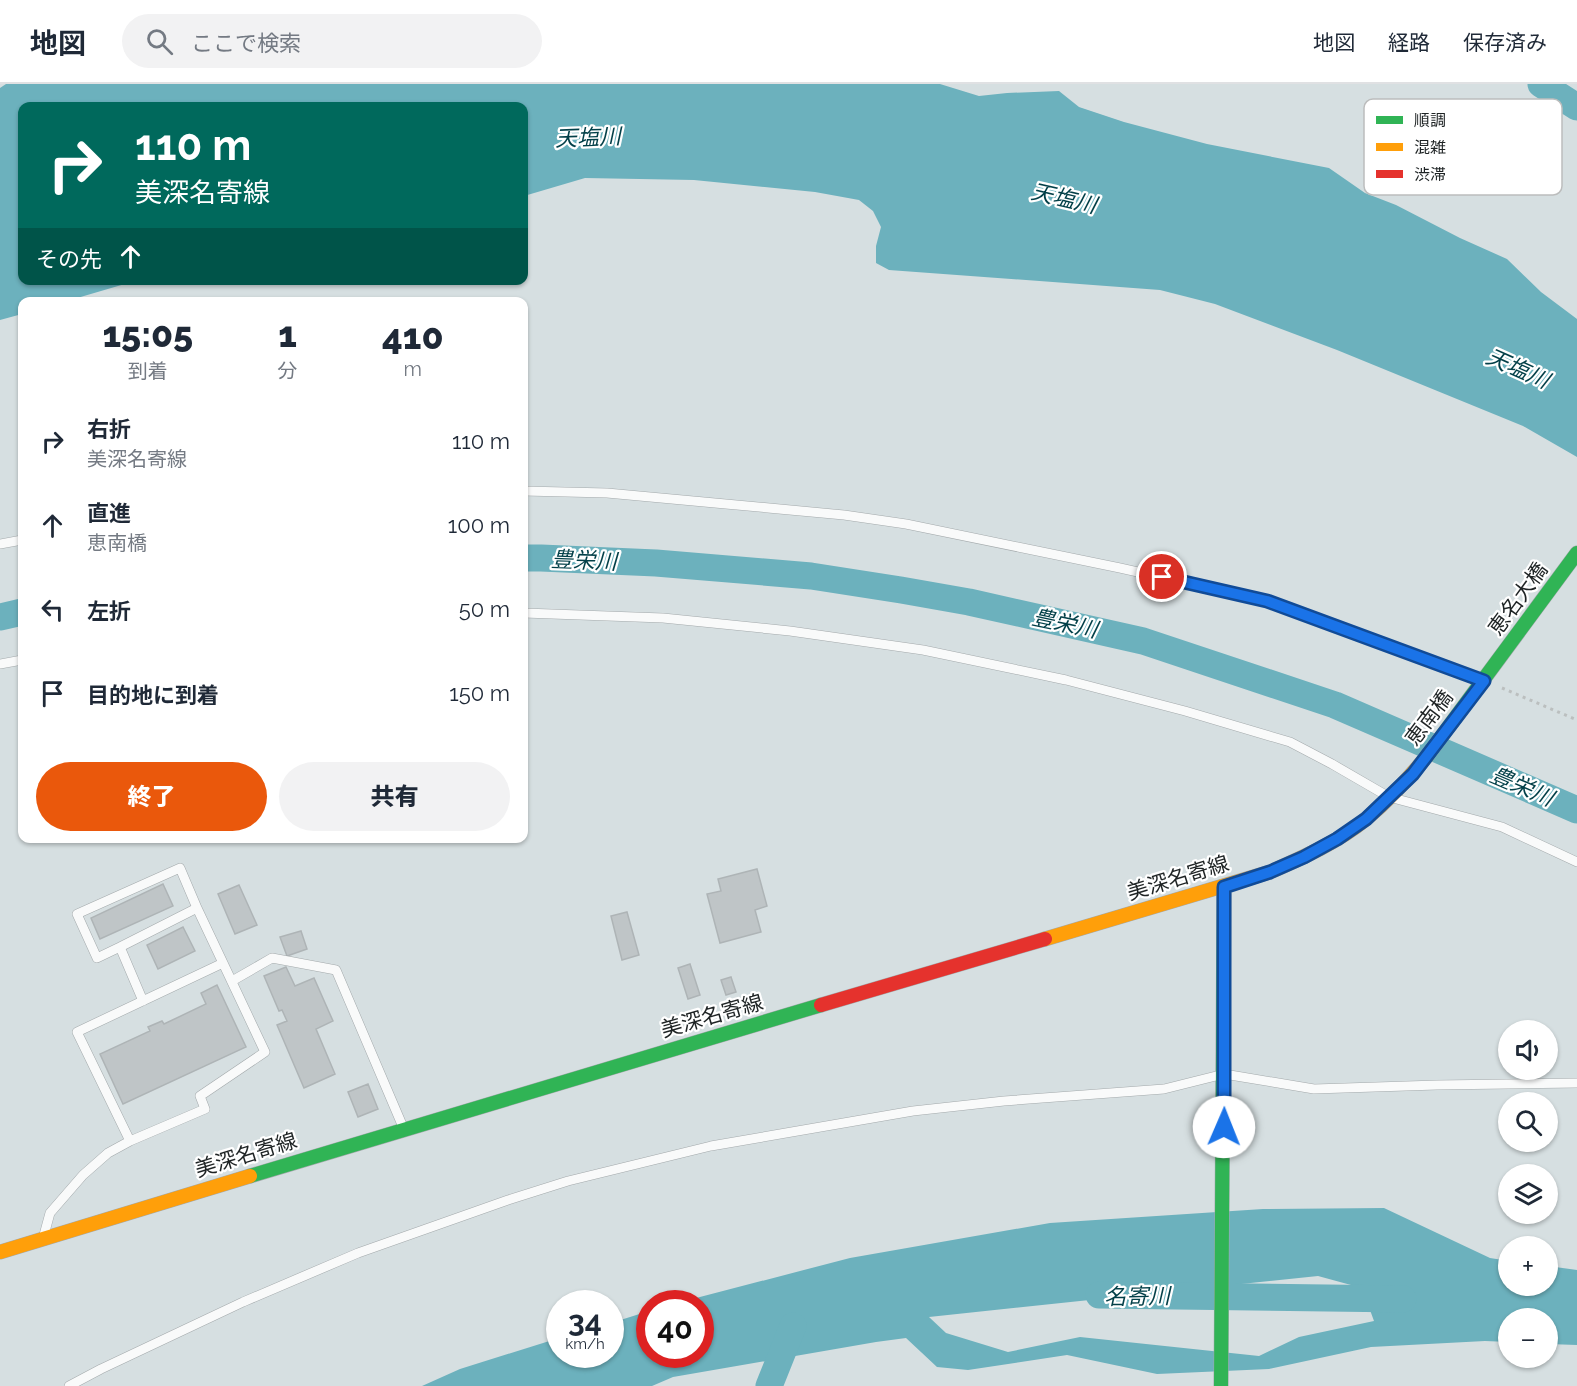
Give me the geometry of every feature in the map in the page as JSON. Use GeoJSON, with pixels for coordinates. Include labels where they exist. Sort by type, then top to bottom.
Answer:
{"type":"FeatureCollection","features":[{"type":"Feature","properties":{"kind":"main road","name":"恵名大橋"},"geometry":{"type":"LineString","coordinates":[[1485,679],[1577,553]]}},
{"type":"Feature","properties":{"kind":"main road","name":"恵南橋"},"geometry":{"type":"LineString","coordinates":[[1413,774],[1485,679]]}},
{"type":"Feature","properties":{"kind":"main road","name":"美深名寄線"},"geometry":{"type":"LineString","coordinates":[[0,1252],[404,1129],[1270,872],[1337,839],[1366,819],[1413,774]]}},
{"type":"Feature","properties":{"kind":"main road"},"geometry":{"type":"LineString","coordinates":[[1221,1386],[1224,887]]}},
{"type":"Feature","properties":{"kind":"lane"},"geometry":{"type":"LineString","coordinates":[[528,491],[607,493],[844,515],[906,524],[1267,601],[1485,679]]}},
{"type":"Feature","properties":{"kind":"lane"},"geometry":{"type":"LineString","coordinates":[[0,544],[18,541]]}},
{"type":"Feature","properties":{"kind":"lane"},"geometry":{"type":"LineString","coordinates":[[528,613],[663,618],[790,632],[923,650],[1055,678],[1185,711],[1290,742],[1389,797],[1502,826],[1577,862]]}},
{"type":"Feature","properties":{"kind":"lane"},"geometry":{"type":"LineString","coordinates":[[0,664],[18,661]]}},
{"type":"Feature","properties":{"kind":"lane"},"geometry":{"type":"LineString","coordinates":[[43,1238],[50,1213],[83,1175],[108,1153],[130,1141],[205,1109],[200,1096],[265,1052],[180,868],[78,914],[97,958],[197,908]]}},
{"type":"Feature","properties":{"kind":"lane"},"geometry":{"type":"LineString","coordinates":[[120,947],[143,1001]]}},
{"type":"Feature","properties":{"kind":"lane"},"geometry":{"type":"LineString","coordinates":[[232,981],[272,958],[336,970],[404,1129]]}},
{"type":"Feature","properties":{"kind":"lane"},"geometry":{"type":"LineString","coordinates":[[130,1141],[77,1032],[223,963]]}},
{"type":"Feature","properties":{"kind":"lane"},"geometry":{"type":"LineString","coordinates":[[69,1386],[243,1302],[358,1253],[568,1181],[711,1146],[913,1110],[1164,1089],[1224,1074],[1314,1089],[1577,1083]]}},
{"type":"Feature","properties":{"kind":"path"},"geometry":{"type":"LineString","coordinates":[[1485,679],[1577,720]]}},
{"type":"Feature","properties":{"kind":"water","name":"天塩川"},"geometry":{"type":"Polygon","coordinates":[[[6,84],[940,84],[979,96],[1059,91],[1079,107],[1124,122],[1207,144],[1329,168],[1364,192],[1364,195],[1370,195],[1396,205],[1507,259],[1541,292],[1577,319],[1577,457],[1523,426],[1337,350],[1215,304],[1160,290],[889,270],[876,263],[876,246],[881,227],[873,211],[859,200],[815,192],[694,180],[585,178],[528,195],[528,102],[18,102],[18,285],[121,285],[81,297],[18,297],[18,315],[0,320],[0,88],[6,84]]]}},
{"type":"Feature","properties":{"kind":"water"},"geometry":{"type":"Polygon","coordinates":[[[1384,1208],[1490,1258],[1498,1259],[1498,1296],[1558,1296],[1558,1267],[1577,1270],[1577,1345],[1558,1344],[1558,1308],[1498,1308],[1498,1342],[1371,1347],[1269,1369],[1157,1374],[1067,1355],[968,1370],[937,1367],[906,1338],[673,1377],[652,1386],[422,1386],[460,1369],[546,1342],[546,1368],[624,1368],[624,1319],[636,1315],[636,1368],[714,1368],[714,1293],[850,1258],[1050,1223],[1263,1209],[1384,1208]],[[1318,1276],[929,1317],[946,1333],[1008,1352],[1080,1337],[1259,1356],[1299,1337],[1374,1321],[1362,1288],[1318,1276]]]}},
{"type":"Feature","properties":{"kind":"building"},"geometry":{"type":"Polygon","coordinates":[[[757,869],[767,906],[755,910],[761,932],[720,943],[707,894],[721,891],[718,879],[757,869]]]}},
{"type":"Feature","properties":{"kind":"building"},"geometry":{"type":"Polygon","coordinates":[[[163,884],[173,906],[100,939],[91,918],[163,884]]]}},
{"type":"Feature","properties":{"kind":"building"},"geometry":{"type":"Polygon","coordinates":[[[239,885],[257,925],[235,934],[218,894],[239,885]]]}},
{"type":"Feature","properties":{"kind":"building"},"geometry":{"type":"Polygon","coordinates":[[[627,912],[639,955],[622,960],[611,916],[627,912]]]}},
{"type":"Feature","properties":{"kind":"building"},"geometry":{"type":"Polygon","coordinates":[[[183,927],[195,951],[158,969],[147,945],[183,927]]]}},
{"type":"Feature","properties":{"kind":"building"},"geometry":{"type":"Polygon","coordinates":[[[301,931],[307,949],[287,956],[280,937],[301,931]]]}},
{"type":"Feature","properties":{"kind":"building"},"geometry":{"type":"Polygon","coordinates":[[[690,964],[700,995],[688,999],[678,968],[690,964]]]}},
{"type":"Feature","properties":{"kind":"building"},"geometry":{"type":"Polygon","coordinates":[[[286,967],[295,986],[314,978],[333,1021],[316,1029],[335,1074],[304,1088],[277,1025],[287,1021],[282,1010],[279,1011],[264,976],[286,967]]]}},
{"type":"Feature","properties":{"kind":"building"},"geometry":{"type":"Polygon","coordinates":[[[731,977],[736,992],[726,995],[721,980],[731,977]]]}},
{"type":"Feature","properties":{"kind":"building"},"geometry":{"type":"Polygon","coordinates":[[[217,985],[246,1047],[123,1104],[100,1054],[150,1031],[148,1027],[162,1021],[164,1024],[206,1004],[201,993],[217,985]]]}},
{"type":"Feature","properties":{"kind":"building"},"geometry":{"type":"Polygon","coordinates":[[[368,1084],[378,1109],[358,1117],[348,1092],[368,1084]]]}},
{"type":"Feature","properties":{"kind":"waterway"},"geometry":{"type":"LineString","coordinates":[[1541,84],[1577,107]]}},
{"type":"Feature","properties":{"kind":"waterway","name":"豊栄川"},"geometry":{"type":"LineString","coordinates":[[528,558],[656,563],[811,576],[969,602],[1143,641],[1335,705],[1577,810]]}},
{"type":"Feature","properties":{"kind":"waterway","name":"豊栄川"},"geometry":{"type":"LineString","coordinates":[[0,617],[18,613]]}},
{"type":"Feature","properties":{"kind":"waterway","name":"名寄川"},"geometry":{"type":"LineString","coordinates":[[1099,1295],[1403,1299]]}},
{"type":"Feature","properties":{"kind":"waterway"},"geometry":{"type":"LineString","coordinates":[[769,1386],[793,1326]]}},
{"type":"Feature","properties":{"kind":"traffic: fast"},"geometry":{"type":"LineString","coordinates":[[1427,756],[1577,553]]}},
{"type":"Feature","properties":{"kind":"traffic: fast"},"geometry":{"type":"LineString","coordinates":[[1221,1386],[1224,887]]}},
{"type":"Feature","properties":{"kind":"traffic: fast"},"geometry":{"type":"LineString","coordinates":[[250,1176],[821,1005]]}},
{"type":"Feature","properties":{"kind":"traffic: slow"},"geometry":{"type":"LineString","coordinates":[[1045,939],[1270,872],[1308,855],[1344,835],[1366,819],[1398,789],[1427,756]]}},
{"type":"Feature","properties":{"kind":"traffic: slow"},"geometry":{"type":"LineString","coordinates":[[0,1252],[250,1176]]}},
{"type":"Feature","properties":{"kind":"traffic: jam"},"geometry":{"type":"LineString","coordinates":[[821,1005],[1045,939]]}},
{"type":"Feature","properties":{"kind":"route"},"geometry":{"type":"LineString","coordinates":[[1162,577],[1267,601],[1484,681],[1413,774],[1366,819],[1337,839],[1304,857],[1270,872],[1224,887],[1224,1127]]}}]}
